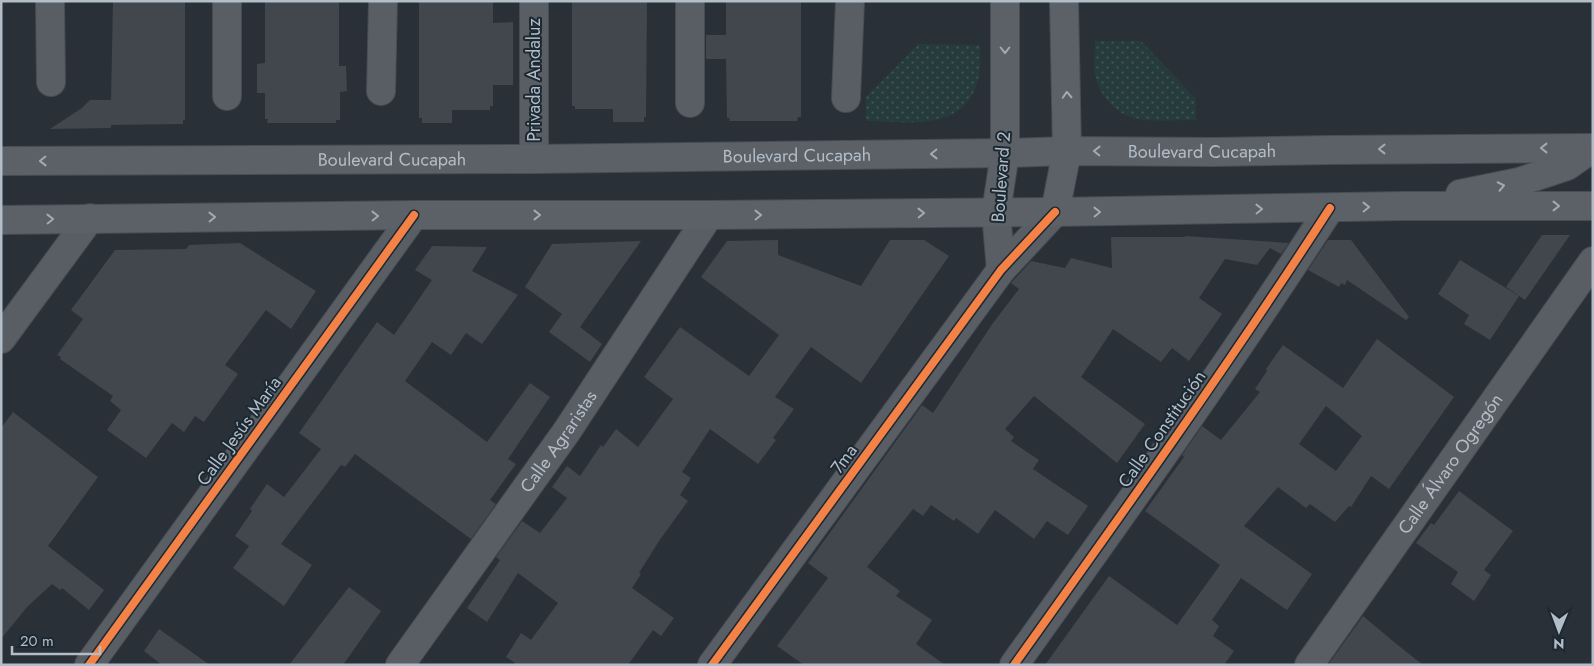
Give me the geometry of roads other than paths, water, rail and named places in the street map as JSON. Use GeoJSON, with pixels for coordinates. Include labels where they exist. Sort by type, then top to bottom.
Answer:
{"type":"FeatureCollection","features":[{"type":"Feature","properties":{"kind":"main road","name":"Boulevard 2"},"geometry":{"type":"LineString","coordinates":[[996,212],[1005,153],[1005,1]]}},
{"type":"Feature","properties":{"kind":"main road"},"geometry":{"type":"LineString","coordinates":[[1055,212],[1067,151],[1064,1]]}},
{"type":"Feature","properties":{"kind":"main road","name":"Boulevard Cucapah"},"geometry":{"type":"LineString","coordinates":[[1,162],[534,159],[1067,151],[1214,152],[1593,148]]}},
{"type":"Feature","properties":{"kind":"main road"},"geometry":{"type":"LineString","coordinates":[[1402,206],[1519,182],[1567,166],[1593,148]]}},
{"type":"Feature","properties":{"kind":"main road"},"geometry":{"type":"LineString","coordinates":[[1,220],[414,215],[1055,212],[1402,206],[1593,206]]}},
{"type":"Feature","properties":{"kind":"street"},"geometry":{"type":"LineString","coordinates":[[50,1],[52,82]]}},
{"type":"Feature","properties":{"kind":"street"},"geometry":{"type":"LineString","coordinates":[[227,1],[227,96]]}},
{"type":"Feature","properties":{"kind":"street"},"geometry":{"type":"LineString","coordinates":[[381,92],[383,1]]}},
{"type":"Feature","properties":{"kind":"street","name":"Privada Andaluz"},"geometry":{"type":"LineString","coordinates":[[534,1],[534,159]]}},
{"type":"Feature","properties":{"kind":"street"},"geometry":{"type":"LineString","coordinates":[[690,1],[690,103]]}},
{"type":"Feature","properties":{"kind":"street"},"geometry":{"type":"LineString","coordinates":[[846,98],[850,1]]}},
{"type":"Feature","properties":{"kind":"street","name":"Calle Constitución"},"geometry":{"type":"LineString","coordinates":[[1014,665],[1132,499],[1285,277],[1330,208]]}},
{"type":"Feature","properties":{"kind":"street","name":"Boulevard 2"},"geometry":{"type":"LineString","coordinates":[[996,212],[1001,270]]}},
{"type":"Feature","properties":{"kind":"street"},"geometry":{"type":"LineString","coordinates":[[1001,270],[1055,212]]}},
{"type":"Feature","properties":{"kind":"street","name":"Calle Jesús María"},"geometry":{"type":"LineString","coordinates":[[89,665],[414,215]]}},
{"type":"Feature","properties":{"kind":"street","name":"Calle Agraristas"},"geometry":{"type":"LineString","coordinates":[[400,665],[567,431],[709,215]]}},
{"type":"Feature","properties":{"kind":"street"},"geometry":{"type":"LineString","coordinates":[[1,339],[90,218]]}},
{"type":"Feature","properties":{"kind":"street","name":"Calle Álvaro Ogregón"},"geometry":{"type":"LineString","coordinates":[[1309,665],[1593,262]]}},
{"type":"Feature","properties":{"kind":"street","name":"7ma"},"geometry":{"type":"LineString","coordinates":[[712,665],[1001,270]]}}]}
